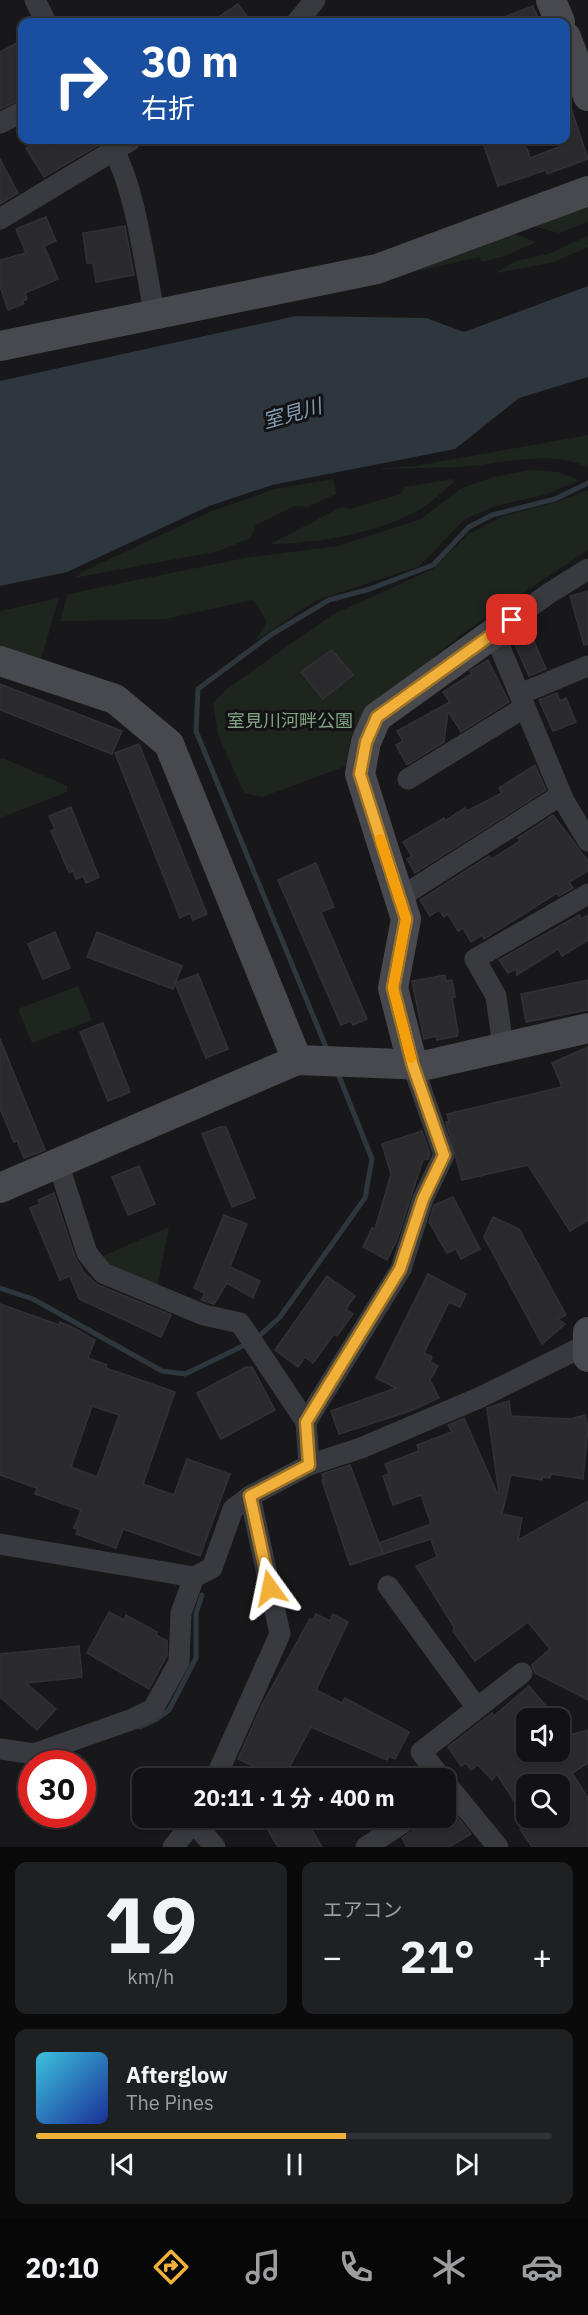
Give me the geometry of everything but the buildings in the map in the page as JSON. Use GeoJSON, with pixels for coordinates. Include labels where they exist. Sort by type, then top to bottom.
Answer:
{"type":"FeatureCollection","features":[{"type":"Feature","properties":{"kind":"street"},"geometry":{"type":"LineString","coordinates":[[34,0],[44,18]]}},
{"type":"Feature","properties":{"kind":"street"},"geometry":{"type":"LineString","coordinates":[[300,18],[315,0]]}},
{"type":"Feature","properties":{"kind":"street"},"geometry":{"type":"LineString","coordinates":[[551,0],[558,18]]}},
{"type":"Feature","properties":{"kind":"street"},"geometry":{"type":"LineString","coordinates":[[570,48],[588,96]]}},
{"type":"Feature","properties":{"kind":"street"},"geometry":{"type":"LineString","coordinates":[[0,123],[18,114]]}},
{"type":"Feature","properties":{"kind":"street"},"geometry":{"type":"LineString","coordinates":[[0,219],[116,144]]}},
{"type":"Feature","properties":{"kind":"street"},"geometry":{"type":"LineString","coordinates":[[118,144],[155,315]]}},
{"type":"Feature","properties":{"kind":"street"},"geometry":{"type":"LineString","coordinates":[[0,346],[377,269],[588,191]]}},
{"type":"Feature","properties":{"kind":"street"},"geometry":{"type":"LineString","coordinates":[[306,1422],[400,1269],[423,1199],[444,1155],[413,1066],[393,988],[406,919],[360,774],[366,742],[377,717],[548,594],[588,569]]}},
{"type":"Feature","properties":{"kind":"street"},"geometry":{"type":"LineString","coordinates":[[494,633],[561,795],[588,841]]}},
{"type":"Feature","properties":{"kind":"street"},"geometry":{"type":"LineString","coordinates":[[0,661],[115,699],[169,744],[322,1061]]}},
{"type":"Feature","properties":{"kind":"street"},"geometry":{"type":"LineString","coordinates":[[408,779],[522,700],[588,666]]}},
{"type":"Feature","properties":{"kind":"street"},"geometry":{"type":"LineString","coordinates":[[399,898],[561,795]]}},
{"type":"Feature","properties":{"kind":"street"},"geometry":{"type":"LineString","coordinates":[[503,1047],[496,996],[475,959],[588,894]]}},
{"type":"Feature","properties":{"kind":"street"},"geometry":{"type":"LineString","coordinates":[[0,1188],[58,1163],[322,1061],[413,1066],[588,1028]]}},
{"type":"Feature","properties":{"kind":"street"},"geometry":{"type":"LineString","coordinates":[[58,1163],[87,1253],[103,1274],[204,1315],[240,1323],[306,1422],[309,1465]]}},
{"type":"Feature","properties":{"kind":"street"},"geometry":{"type":"LineString","coordinates":[[0,1544],[194,1577],[212,1568],[233,1509],[250,1496],[309,1465],[361,1448],[481,1397],[588,1344]]}},
{"type":"Feature","properties":{"kind":"street"},"geometry":{"type":"LineString","coordinates":[[220,1768],[280,1634],[250,1496]]}},
{"type":"Feature","properties":{"kind":"street"},"geometry":{"type":"LineString","coordinates":[[0,1749],[34,1754],[133,1719],[153,1709],[179,1662],[181,1613],[194,1577]]}},
{"type":"Feature","properties":{"kind":"street"},"geometry":{"type":"LineString","coordinates":[[388,1586],[477,1708]]}},
{"type":"Feature","properties":{"kind":"street"},"geometry":{"type":"LineString","coordinates":[[432,1768],[421,1752],[522,1673]]}},
{"type":"Feature","properties":{"kind":"street"},"geometry":{"type":"LineString","coordinates":[[456,1799],[498,1847]]}},
{"type":"Feature","properties":{"kind":"street"},"geometry":{"type":"LineString","coordinates":[[173,1847],[190,1828]]}},
{"type":"Feature","properties":{"kind":"street"},"geometry":{"type":"LineString","coordinates":[[201,1828],[214,1847]]}},
{"type":"Feature","properties":{"kind":"street"},"geometry":{"type":"LineString","coordinates":[[366,1847],[395,1828]]}},
{"type":"Feature","properties":{"kind":"green space"},"geometry":{"type":"Polygon","coordinates":[[[588,201],[588,222],[559,233],[530,225],[588,201]]]}},
{"type":"Feature","properties":{"kind":"green space"},"geometry":{"type":"Polygon","coordinates":[[[512,233],[536,242],[505,256],[482,262],[479,257],[366,283],[512,233]]]}},
{"type":"Feature","properties":{"kind":"green space"},"geometry":{"type":"Polygon","coordinates":[[[588,236],[588,247],[551,263],[496,273],[516,261],[548,254],[588,236]]]}},
{"type":"Feature","properties":{"kind":"green space"},"geometry":{"type":"Polygon","coordinates":[[[588,435],[588,467],[559,459],[544,458],[470,466],[378,469],[416,466],[588,435]]]}},
{"type":"Feature","properties":{"kind":"green space"},"geometry":{"type":"Polygon","coordinates":[[[530,470],[558,472],[579,480],[548,494],[499,505],[465,519],[419,566],[317,600],[255,641],[267,622],[253,600],[165,619],[60,621],[68,594],[245,558],[338,546],[421,519],[460,489],[493,477],[530,470]]]}},
{"type":"Feature","properties":{"kind":"green space"},"geometry":{"type":"Polygon","coordinates":[[[333,479],[336,494],[308,507],[295,506],[256,525],[250,538],[219,551],[74,578],[86,570],[212,511],[275,489],[333,479]]]}},
{"type":"Feature","properties":{"kind":"green space"},"geometry":{"type":"Polygon","coordinates":[[[452,479],[454,482],[422,508],[368,531],[309,542],[270,544],[342,507],[350,509],[401,494],[404,487],[452,479]]]}},
{"type":"Feature","properties":{"kind":"green space","name":"室見川河畔公園"},"geometry":{"type":"Polygon","coordinates":[[[588,490],[588,550],[466,631],[365,713],[350,739],[349,765],[262,797],[244,793],[218,735],[213,704],[225,690],[332,615],[433,569],[467,535],[503,516],[557,502],[588,490]]]}},
{"type":"Feature","properties":{"kind":"green space"},"geometry":{"type":"Polygon","coordinates":[[[59,598],[41,659],[5,647],[0,648],[0,611],[59,598]]]}},
{"type":"Feature","properties":{"kind":"green space"},"geometry":{"type":"Polygon","coordinates":[[[3,758],[67,786],[67,792],[0,818],[0,759],[3,758]]]}},
{"type":"Feature","properties":{"kind":"green space"},"geometry":{"type":"Polygon","coordinates":[[[78,986],[92,1020],[32,1043],[18,1009],[78,986]]]}},
{"type":"Feature","properties":{"kind":"green space"},"geometry":{"type":"Polygon","coordinates":[[[169,1227],[156,1293],[94,1260],[169,1227]]]}},
{"type":"Feature","properties":{"kind":"water","name":"室見川"},"geometry":{"type":"Polygon","coordinates":[[[588,286],[588,377],[519,398],[455,449],[272,485],[209,506],[67,572],[0,586],[0,381],[296,316],[426,318],[464,332],[588,286]]]}},
{"type":"Feature","properties":{"kind":"waterway"},"geometry":{"type":"LineString","coordinates":[[328,1052],[196,731],[198,689],[272,634],[329,600],[370,589],[433,565],[469,527],[492,515],[555,499],[588,483]]}},
{"type":"Feature","properties":{"kind":"waterway"},"geometry":{"type":"LineString","coordinates":[[255,1340],[280,1317],[365,1198],[372,1159],[337,1071]]}},
{"type":"Feature","properties":{"kind":"waterway"},"geometry":{"type":"LineString","coordinates":[[0,1288],[33,1299],[162,1371],[185,1374],[247,1344]]}},
{"type":"Feature","properties":{"kind":"waterway"},"geometry":{"type":"LineString","coordinates":[[140,1727],[169,1710],[196,1658],[196,1613],[202,1595]]}},
{"type":"Feature","properties":{"kind":"slow traffic"},"geometry":{"type":"LineString","coordinates":[[380,839],[406,919],[393,988],[411,1058]]}},
{"type":"Feature","properties":{"kind":"route"},"geometry":{"type":"LineString","coordinates":[[270,1588],[250,1496],[309,1465],[306,1422],[400,1269],[423,1199],[444,1155],[413,1066],[393,988],[406,919],[360,774],[366,742],[377,717],[512,620]]}}]}
